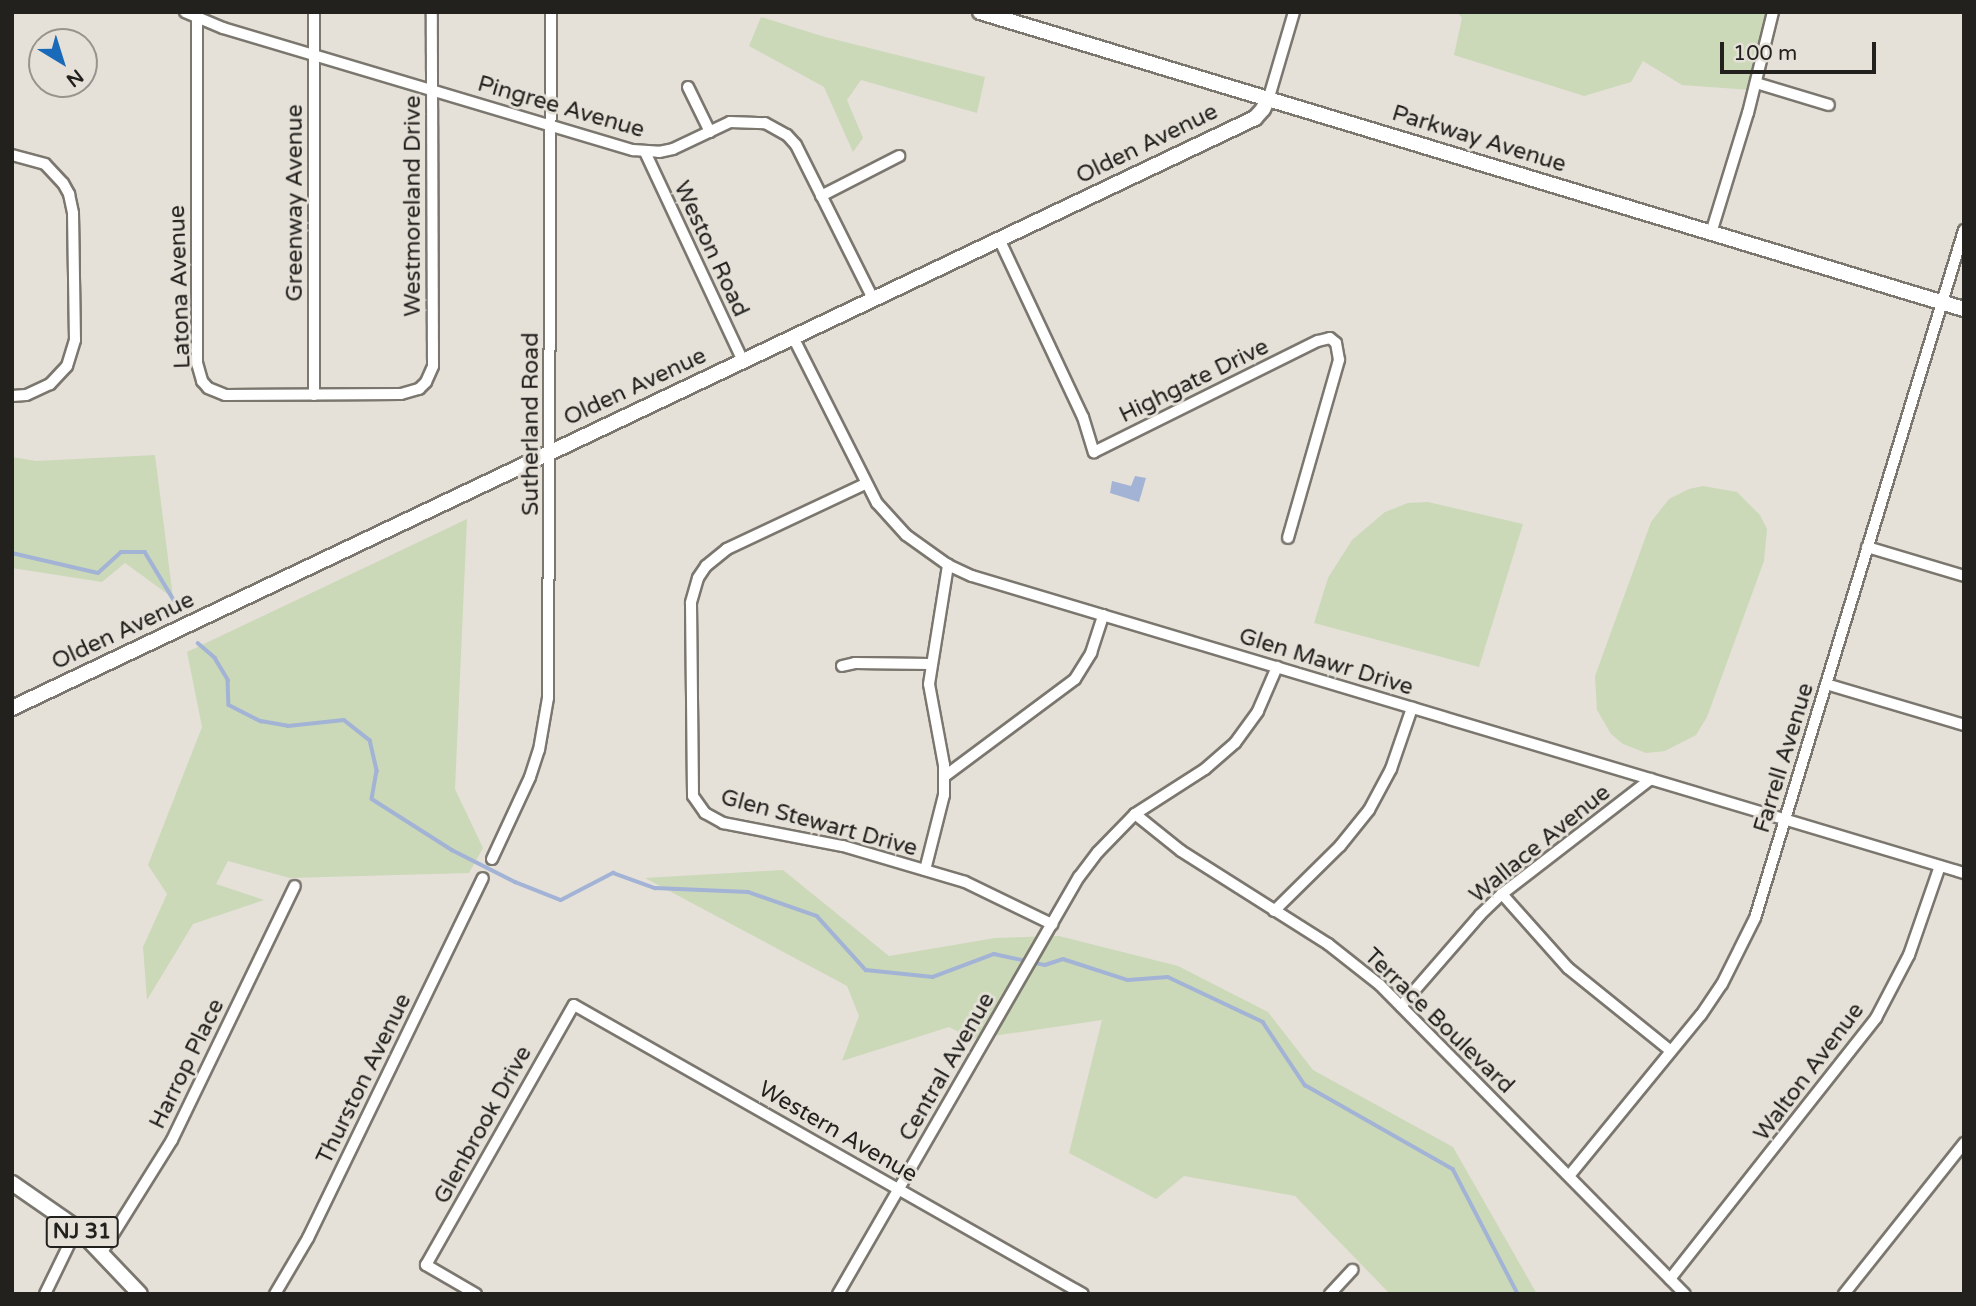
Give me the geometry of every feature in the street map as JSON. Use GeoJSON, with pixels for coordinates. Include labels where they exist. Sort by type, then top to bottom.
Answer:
{"type":"FeatureCollection","features":[{"type":"Feature","properties":{"kind":"main road","name":"Parkway Avenue"},"geometry":{"type":"LineString","coordinates":[[980,12],[1269,97],[1964,309]]}},
{"type":"Feature","properties":{"kind":"main road","name":"Olden Avenue"},"geometry":{"type":"LineString","coordinates":[[12,708],[1255,118],[1269,97]]}},
{"type":"Feature","properties":{"kind":"main road","name":"NJ 31"},"geometry":{"type":"LineString","coordinates":[[12,1183],[77,1228],[140,1294]]}},
{"type":"Feature","properties":{"kind":"street","name":"Greenway Avenue"},"geometry":{"type":"LineString","coordinates":[[314,12],[314,395]]}},
{"type":"Feature","properties":{"kind":"street","name":"Westmoreland Drive"},"geometry":{"type":"LineString","coordinates":[[414,391],[426,382],[433,366],[432,12]]}},
{"type":"Feature","properties":{"kind":"street","name":"Sutherland Road"},"geometry":{"type":"LineString","coordinates":[[492,859],[537,759],[547,707],[551,12]]}},
{"type":"Feature","properties":{"kind":"street"},"geometry":{"type":"LineString","coordinates":[[1269,97],[1294,12]]}},
{"type":"Feature","properties":{"kind":"street"},"geometry":{"type":"LineString","coordinates":[[1711,233],[1756,83],[1773,12]]}},
{"type":"Feature","properties":{"kind":"street","name":"Pingree Avenue"},"geometry":{"type":"LineString","coordinates":[[193,15],[314,55],[645,152],[673,149],[742,120],[776,128],[796,145],[873,299]]}},
{"type":"Feature","properties":{"kind":"street","name":"Latona Avenue"},"geometry":{"type":"LineString","coordinates":[[193,15],[198,371],[208,388],[225,395],[401,394],[414,391]]}},
{"type":"Feature","properties":{"kind":"street"},"geometry":{"type":"LineString","coordinates":[[1756,83],[1829,105]]}},
{"type":"Feature","properties":{"kind":"street"},"geometry":{"type":"LineString","coordinates":[[688,88],[710,132]]}},
{"type":"Feature","properties":{"kind":"street","name":"Weston Road"},"geometry":{"type":"LineString","coordinates":[[645,152],[743,361]]}},
{"type":"Feature","properties":{"kind":"street"},"geometry":{"type":"LineString","coordinates":[[12,155],[45,164],[64,183],[69,194],[73,213],[75,340],[67,366],[50,384],[26,395],[12,396]]}},
{"type":"Feature","properties":{"kind":"street"},"geometry":{"type":"LineString","coordinates":[[821,196],[900,156]]}},
{"type":"Feature","properties":{"kind":"street","name":"Farrell Avenue"},"geometry":{"type":"LineString","coordinates":[[1569,1176],[1701,1015],[1740,952],[1762,901],[1964,230]]}},
{"type":"Feature","properties":{"kind":"street","name":"Highgate Drive"},"geometry":{"type":"LineString","coordinates":[[1000,240],[1083,417],[1094,452],[1318,341],[1330,338],[1336,343],[1339,360],[1288,538]]}},
{"type":"Feature","properties":{"kind":"street","name":"Glen Mawr Drive"},"geometry":{"type":"LineString","coordinates":[[793,337],[864,484],[906,536],[948,565],[972,576],[1964,873]]}},
{"type":"Feature","properties":{"kind":"street","name":"Glen Stewart Drive"},"geometry":{"type":"LineString","coordinates":[[864,484],[727,549],[711,561],[698,578],[691,603],[691,786],[699,806],[723,823],[822,841],[986,890],[1052,923]]}},
{"type":"Feature","properties":{"kind":"street"},"geometry":{"type":"LineString","coordinates":[[1867,547],[1964,576]]}},
{"type":"Feature","properties":{"kind":"street"},"geometry":{"type":"LineString","coordinates":[[925,870],[940,817],[945,776],[942,746],[931,704],[930,664],[948,565]]}},
{"type":"Feature","properties":{"kind":"street"},"geometry":{"type":"LineString","coordinates":[[945,776],[1075,679],[1091,653],[1103,615]]}},
{"type":"Feature","properties":{"kind":"street"},"geometry":{"type":"LineString","coordinates":[[842,666],[855,663],[930,664]]}},
{"type":"Feature","properties":{"kind":"street","name":"Central Avenue"},"geometry":{"type":"LineString","coordinates":[[838,1294],[1052,923],[1098,852],[1135,814],[1205,769],[1235,743],[1258,711],[1277,667]]}},
{"type":"Feature","properties":{"kind":"street"},"geometry":{"type":"LineString","coordinates":[[1826,684],[1964,725]]}},
{"type":"Feature","properties":{"kind":"street"},"geometry":{"type":"LineString","coordinates":[[1274,911],[1340,846],[1369,810],[1391,769],[1412,708]]}},
{"type":"Feature","properties":{"kind":"street","name":"Wallace Avenue"},"geometry":{"type":"LineString","coordinates":[[1401,1006],[1502,894],[1651,779]]}},
{"type":"Feature","properties":{"kind":"street","name":"Terrace Boulevard"},"geometry":{"type":"LineString","coordinates":[[1135,814],[1181,851],[1352,961],[1401,1006],[1685,1294]]}},
{"type":"Feature","properties":{"kind":"street","name":"Walton Avenue"},"geometry":{"type":"LineString","coordinates":[[1670,1279],[1871,1027],[1909,956],[1940,866]]}},
{"type":"Feature","properties":{"kind":"street","name":"Thurston Avenue"},"geometry":{"type":"LineString","coordinates":[[275,1294],[308,1238],[483,878]]}},
{"type":"Feature","properties":{"kind":"street","name":"Harrop Place"},"geometry":{"type":"LineString","coordinates":[[102,1252],[172,1140],[295,886]]}},
{"type":"Feature","properties":{"kind":"street"},"geometry":{"type":"LineString","coordinates":[[1502,894],[1538,938],[1577,976],[1671,1051]]}},
{"type":"Feature","properties":{"kind":"street","name":"Western Avenue"},"geometry":{"type":"LineString","coordinates":[[574,1005],[1083,1294]]}},
{"type":"Feature","properties":{"kind":"street","name":"Glenbrook Drive"},"geometry":{"type":"LineString","coordinates":[[476,1294],[426,1265],[574,1005]]}},
{"type":"Feature","properties":{"kind":"street"},"geometry":{"type":"LineString","coordinates":[[1844,1294],[1964,1143]]}},
{"type":"Feature","properties":{"kind":"street"},"geometry":{"type":"LineString","coordinates":[[46,1294],[77,1228]]}},
{"type":"Feature","properties":{"kind":"street"},"geometry":{"type":"LineString","coordinates":[[1330,1294],[1352,1270]]}},
{"type":"Feature","properties":{"kind":"green space"},"geometry":{"type":"Polygon","coordinates":[[[1457,12],[1781,12],[1751,90],[1682,85],[1643,61],[1631,82],[1584,96],[1454,55],[1462,18],[1457,12]]]}},
{"type":"Feature","properties":{"kind":"green space"},"geometry":{"type":"Polygon","coordinates":[[[761,17],[825,37],[985,77],[977,113],[861,80],[847,100],[863,138],[853,152],[824,87],[749,46],[761,17]]]}},
{"type":"Feature","properties":{"kind":"green space"},"geometry":{"type":"Polygon","coordinates":[[[155,455],[173,598],[125,563],[102,582],[12,568],[12,457],[36,461],[155,455]]]}},
{"type":"Feature","properties":{"kind":"green space"},"geometry":{"type":"Polygon","coordinates":[[[1703,486],[1737,492],[1760,515],[1767,529],[1764,561],[1707,717],[1696,735],[1665,751],[1646,753],[1623,744],[1611,734],[1597,710],[1595,676],[1651,522],[1669,499],[1689,489],[1703,486]]]}},
{"type":"Feature","properties":{"kind":"green space"},"geometry":{"type":"Polygon","coordinates":[[[1428,502],[1523,524],[1479,667],[1314,623],[1328,578],[1352,540],[1385,512],[1408,503],[1428,502]]]}},
{"type":"Feature","properties":{"kind":"green space"},"geometry":{"type":"Polygon","coordinates":[[[467,519],[455,789],[483,848],[469,873],[290,878],[228,861],[216,884],[264,900],[193,924],[147,1000],[143,947],[167,894],[148,865],[202,727],[187,652],[467,519]]]}},
{"type":"Feature","properties":{"kind":"green space"},"geometry":{"type":"Polygon","coordinates":[[[783,870],[889,956],[995,938],[1059,936],[1178,966],[1268,1012],[1313,1070],[1453,1147],[1537,1294],[1390,1294],[1295,1196],[1184,1176],[1156,1199],[1069,1153],[1102,1020],[973,1039],[949,1027],[842,1061],[859,1016],[847,986],[645,878],[783,870]]]}},
{"type":"Feature","properties":{"kind":"water"},"geometry":{"type":"Polygon","coordinates":[[[1135,476],[1146,478],[1139,502],[1110,493],[1112,481],[1131,486],[1135,476]]]}},
{"type":"Feature","properties":{"kind":"waterway"},"geometry":{"type":"LineString","coordinates":[[12,553],[98,573],[121,552],[145,552],[177,605]]}},
{"type":"Feature","properties":{"kind":"waterway"},"geometry":{"type":"LineString","coordinates":[[198,643],[215,658],[228,680],[229,705],[261,721],[288,726],[344,720],[370,740],[377,771],[372,799],[452,850],[515,882],[561,900],[613,873],[655,888],[748,892],[817,916],[866,970],[933,977],[994,954],[1045,965],[1063,959],[1128,980],[1168,977],[1263,1022],[1305,1085],[1453,1169],[1518,1294]]}}]}
